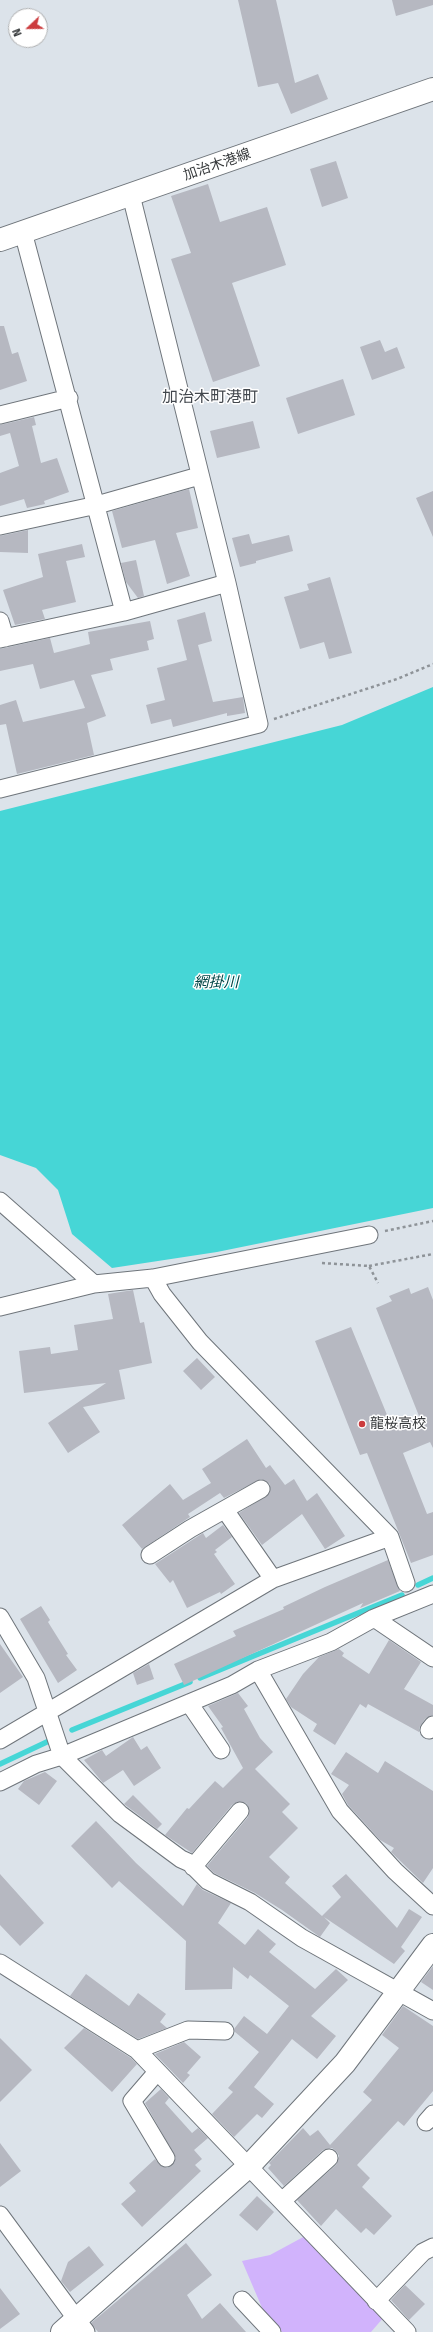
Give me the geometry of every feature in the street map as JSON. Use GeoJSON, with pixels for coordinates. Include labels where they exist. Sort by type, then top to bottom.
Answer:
{"type":"FeatureCollection","features":[{"type":"Feature","properties":{"kind":"street","name":"加治木港線"},"geometry":{"type":"LineString","coordinates":[[0,240],[433,89]]}},
{"type":"Feature","properties":{"kind":"street"},"geometry":{"type":"LineString","coordinates":[[0,789],[259,724],[227,583],[199,476],[130,195]]}},
{"type":"Feature","properties":{"kind":"street"},"geometry":{"type":"LineString","coordinates":[[23,232],[69,398],[124,612]]}},
{"type":"Feature","properties":{"kind":"street"},"geometry":{"type":"LineString","coordinates":[[0,415],[69,398]]}},
{"type":"Feature","properties":{"kind":"street"},"geometry":{"type":"LineString","coordinates":[[0,526],[97,505],[199,476]]}},
{"type":"Feature","properties":{"kind":"street"},"geometry":{"type":"LineString","coordinates":[[0,621],[2,639],[124,612],[227,583]]}},
{"type":"Feature","properties":{"kind":"street"},"geometry":{"type":"LineString","coordinates":[[0,1202],[94,1284]]}},
{"type":"Feature","properties":{"kind":"street"},"geometry":{"type":"LineString","coordinates":[[0,1307],[94,1284],[153,1278],[369,1235]]}},
{"type":"Feature","properties":{"kind":"street"},"geometry":{"type":"LineString","coordinates":[[153,1278],[162,1294],[200,1342],[390,1537],[406,1583]]}},
{"type":"Feature","properties":{"kind":"street"},"geometry":{"type":"LineString","coordinates":[[150,1555],[190,1528],[261,1489]]}},
{"type":"Feature","properties":{"kind":"street"},"geometry":{"type":"LineString","coordinates":[[225,1510],[273,1580]]}},
{"type":"Feature","properties":{"kind":"street"},"geometry":{"type":"LineString","coordinates":[[0,1740],[273,1580],[390,1537]]}},
{"type":"Feature","properties":{"kind":"street"},"geometry":{"type":"LineString","coordinates":[[0,1782],[36,1764],[62,1756],[232,1685],[258,1670],[331,1642],[374,1618],[433,1594]]}},
{"type":"Feature","properties":{"kind":"street"},"geometry":{"type":"LineString","coordinates":[[0,1617],[36,1678],[62,1756],[120,1814],[193,1867],[208,1881],[250,1902],[302,1938],[433,2011]]}},
{"type":"Feature","properties":{"kind":"street"},"geometry":{"type":"LineString","coordinates":[[374,1618],[433,1658]]}},
{"type":"Feature","properties":{"kind":"street"},"geometry":{"type":"LineString","coordinates":[[258,1670],[340,1810],[395,1871],[433,1906]]}},
{"type":"Feature","properties":{"kind":"street"},"geometry":{"type":"LineString","coordinates":[[189,1703],[221,1750]]}},
{"type":"Feature","properties":{"kind":"street"},"geometry":{"type":"LineString","coordinates":[[193,1867],[240,1811]]}},
{"type":"Feature","properties":{"kind":"street"},"geometry":{"type":"LineString","coordinates":[[0,2215],[76,2328],[249,2166],[345,2063],[433,1945]]}},
{"type":"Feature","properties":{"kind":"street"},"geometry":{"type":"LineString","coordinates":[[0,1963],[137,2050],[407,2332]]}},
{"type":"Feature","properties":{"kind":"street"},"geometry":{"type":"LineString","coordinates":[[137,2050],[188,2030],[225,2031]]}},
{"type":"Feature","properties":{"kind":"street"},"geometry":{"type":"LineString","coordinates":[[157,2072],[132,2101],[166,2158]]}},
{"type":"Feature","properties":{"kind":"street"},"geometry":{"type":"LineString","coordinates":[[282,2201],[329,2158]]}},
{"type":"Feature","properties":{"kind":"street"},"geometry":{"type":"LineString","coordinates":[[376,2301],[423,2252],[433,2247]]}},
{"type":"Feature","properties":{"kind":"street"},"geometry":{"type":"LineString","coordinates":[[242,2300],[272,2332]]}},
{"type":"Feature","properties":{"kind":"path"},"geometry":{"type":"LineString","coordinates":[[259,724],[397,679],[433,664]]}},
{"type":"Feature","properties":{"kind":"path"},"geometry":{"type":"LineString","coordinates":[[369,1235],[433,1221]]}},
{"type":"Feature","properties":{"kind":"path"},"geometry":{"type":"LineString","coordinates":[[319,1263],[369,1266],[433,1254]]}},
{"type":"Feature","properties":{"kind":"path"},"geometry":{"type":"LineString","coordinates":[[369,1266],[378,1283]]}},
{"type":"Feature","properties":{"kind":"shaded area"},"geometry":{"type":"Polygon","coordinates":[[[307,2235],[384,2317],[371,2332],[282,2332],[263,2310],[242,2261],[270,2255],[307,2235]]]}},
{"type":"Feature","properties":{"kind":"water","name":"網掛川"},"geometry":{"type":"Polygon","coordinates":[[[433,687],[433,1208],[217,1252],[112,1268],[72,1234],[58,1190],[36,1168],[0,1155],[0,811],[342,725],[433,687]]]}},
{"type":"Feature","properties":{"kind":"building"},"geometry":{"type":"Polygon","coordinates":[[[238,0],[276,0],[295,83],[318,74],[328,99],[291,114],[278,83],[258,87],[238,0]]]}},
{"type":"Feature","properties":{"kind":"building"},"geometry":{"type":"Polygon","coordinates":[[[392,0],[433,0],[433,5],[396,16],[392,0]]]}},
{"type":"Feature","properties":{"kind":"building"},"geometry":{"type":"Polygon","coordinates":[[[336,161],[348,198],[322,207],[310,169],[336,161]]]}},
{"type":"Feature","properties":{"kind":"building"},"geometry":{"type":"Polygon","coordinates":[[[208,184],[220,222],[267,207],[286,265],[232,283],[260,366],[213,382],[171,259],[191,253],[171,196],[208,184]]]}},
{"type":"Feature","properties":{"kind":"building"},"geometry":{"type":"Polygon","coordinates":[[[0,326],[4,326],[12,354],[18,352],[27,381],[0,390],[0,326]]]}},
{"type":"Feature","properties":{"kind":"building"},"geometry":{"type":"Polygon","coordinates":[[[380,340],[385,352],[397,347],[405,368],[372,380],[360,347],[380,340]]]}},
{"type":"Feature","properties":{"kind":"building"},"geometry":{"type":"Polygon","coordinates":[[[343,379],[355,415],[298,434],[286,398],[343,379]]]}},
{"type":"Feature","properties":{"kind":"building"},"geometry":{"type":"Polygon","coordinates":[[[34,417],[36,425],[32,426],[41,463],[57,458],[69,492],[44,501],[45,504],[27,508],[24,499],[0,506],[0,473],[19,466],[10,433],[0,436],[0,425],[34,417]]]}},
{"type":"Feature","properties":{"kind":"building"},"geometry":{"type":"Polygon","coordinates":[[[253,421],[260,448],[217,458],[210,431],[253,421]]]}},
{"type":"Feature","properties":{"kind":"building"},"geometry":{"type":"Polygon","coordinates":[[[189,489],[198,528],[176,533],[190,576],[167,584],[155,540],[122,548],[112,511],[189,489]]]}},
{"type":"Feature","properties":{"kind":"building"},"geometry":{"type":"Polygon","coordinates":[[[433,491],[433,537],[416,498],[433,491]]]}},
{"type":"Feature","properties":{"kind":"building"},"geometry":{"type":"Polygon","coordinates":[[[28,530],[28,553],[0,552],[0,536],[28,530]]]}},
{"type":"Feature","properties":{"kind":"building"},"geometry":{"type":"Polygon","coordinates":[[[249,534],[252,544],[289,535],[293,551],[240,567],[232,538],[249,534]]]}},
{"type":"Feature","properties":{"kind":"building"},"geometry":{"type":"Polygon","coordinates":[[[82,544],[85,557],[66,561],[76,602],[42,610],[45,619],[15,625],[3,590],[43,577],[38,554],[82,544]]]}},
{"type":"Feature","properties":{"kind":"building"},"geometry":{"type":"Polygon","coordinates":[[[136,560],[144,596],[138,598],[126,582],[121,563],[136,560]]]}},
{"type":"Feature","properties":{"kind":"building"},"geometry":{"type":"Polygon","coordinates":[[[330,577],[352,653],[329,659],[324,642],[300,649],[284,597],[309,590],[307,584],[330,577]]]}},
{"type":"Feature","properties":{"kind":"building"},"geometry":{"type":"Polygon","coordinates":[[[205,612],[212,641],[198,645],[213,702],[243,697],[245,713],[227,716],[227,713],[173,727],[171,719],[151,724],[146,705],[165,700],[157,668],[187,660],[177,620],[205,612]]]}},
{"type":"Feature","properties":{"kind":"building"},"geometry":{"type":"Polygon","coordinates":[[[150,621],[154,639],[147,641],[149,650],[110,659],[113,670],[91,675],[106,716],[87,723],[94,755],[17,774],[6,724],[0,725],[0,705],[16,700],[23,722],[85,708],[74,680],[40,689],[33,664],[0,671],[0,649],[50,638],[54,653],[90,644],[88,632],[150,621]]]}},
{"type":"Feature","properties":{"kind":"building"},"geometry":{"type":"Polygon","coordinates":[[[428,1287],[433,1300],[433,1448],[430,1442],[403,1453],[427,1514],[433,1512],[433,1555],[411,1563],[367,1453],[360,1455],[315,1341],[351,1327],[392,1427],[419,1416],[376,1308],[392,1301],[389,1296],[409,1288],[411,1294],[428,1287]]]}},
{"type":"Feature","properties":{"kind":"building"},"geometry":{"type":"Polygon","coordinates":[[[133,1290],[140,1323],[144,1322],[152,1363],[119,1370],[125,1399],[83,1407],[100,1432],[68,1453],[48,1423],[106,1383],[24,1393],[19,1351],[50,1347],[51,1354],[78,1350],[74,1325],[113,1319],[108,1294],[133,1290]]]}},
{"type":"Feature","properties":{"kind":"building"},"geometry":{"type":"Polygon","coordinates":[[[197,1358],[215,1377],[201,1390],[183,1371],[197,1358]]]}},
{"type":"Feature","properties":{"kind":"building"},"geometry":{"type":"Polygon","coordinates":[[[247,1439],[266,1468],[270,1465],[285,1485],[294,1479],[307,1501],[317,1493],[345,1536],[325,1549],[302,1514],[262,1545],[239,1513],[269,1494],[270,1484],[261,1479],[224,1498],[220,1493],[188,1514],[190,1517],[142,1549],[122,1525],[170,1484],[183,1500],[211,1483],[202,1469],[247,1439]]]}},
{"type":"Feature","properties":{"kind":"building"},"geometry":{"type":"Polygon","coordinates":[[[223,1525],[232,1537],[215,1550],[217,1552],[214,1554],[235,1584],[221,1594],[220,1592],[187,1608],[173,1580],[170,1583],[155,1564],[203,1533],[206,1538],[223,1525]]]}},
{"type":"Feature","properties":{"kind":"building"},"geometry":{"type":"Polygon","coordinates":[[[388,1560],[400,1591],[360,1608],[363,1603],[184,1685],[174,1664],[236,1636],[233,1631],[284,1609],[283,1607],[325,1587],[388,1560]]]}},
{"type":"Feature","properties":{"kind":"building"},"geometry":{"type":"Polygon","coordinates":[[[41,1606],[50,1620],[48,1622],[68,1654],[66,1655],[77,1670],[58,1683],[20,1619],[41,1606]]]}},
{"type":"Feature","properties":{"kind":"building"},"geometry":{"type":"Polygon","coordinates":[[[389,1640],[421,1662],[404,1689],[433,1705],[433,1715],[425,1719],[419,1728],[419,1732],[368,1704],[366,1708],[360,1704],[335,1745],[313,1731],[317,1724],[291,1707],[286,1699],[303,1674],[319,1657],[339,1649],[344,1653],[342,1656],[369,1674],[389,1640]]]}},
{"type":"Feature","properties":{"kind":"building"},"geometry":{"type":"Polygon","coordinates":[[[0,1644],[23,1677],[0,1693],[0,1644]]]}},
{"type":"Feature","properties":{"kind":"building"},"geometry":{"type":"Polygon","coordinates":[[[149,1664],[154,1679],[137,1685],[133,1673],[149,1664]]]}},
{"type":"Feature","properties":{"kind":"building"},"geometry":{"type":"Polygon","coordinates":[[[238,1693],[248,1706],[244,1709],[260,1738],[273,1752],[255,1769],[290,1804],[282,1812],[298,1828],[269,1857],[290,1877],[285,1883],[322,1916],[341,1897],[332,1886],[346,1874],[397,1928],[409,1909],[422,1917],[401,1947],[405,1951],[394,1964],[324,1917],[330,1923],[320,1937],[255,1893],[214,1873],[207,1866],[248,1817],[249,1808],[246,1803],[237,1802],[232,1805],[192,1853],[165,1835],[187,1808],[189,1809],[215,1781],[223,1788],[243,1768],[221,1728],[223,1727],[208,1706],[238,1693]]]}},
{"type":"Feature","properties":{"kind":"building"},"geometry":{"type":"Polygon","coordinates":[[[133,1737],[141,1750],[147,1746],[161,1768],[134,1786],[123,1770],[103,1783],[84,1760],[102,1750],[106,1756],[133,1737]]]}},
{"type":"Feature","properties":{"kind":"building"},"geometry":{"type":"Polygon","coordinates":[[[346,1752],[378,1773],[385,1761],[433,1791],[433,1868],[423,1883],[391,1852],[394,1848],[380,1840],[348,1805],[342,1794],[349,1785],[331,1774],[346,1752]]]}},
{"type":"Feature","properties":{"kind":"building"},"geometry":{"type":"Polygon","coordinates":[[[45,1772],[57,1781],[39,1805],[18,1789],[24,1781],[45,1772]]]}},
{"type":"Feature","properties":{"kind":"building"},"geometry":{"type":"Polygon","coordinates":[[[133,1795],[162,1824],[157,1829],[124,1804],[133,1795]]]}},
{"type":"Feature","properties":{"kind":"building"},"geometry":{"type":"Polygon","coordinates":[[[96,1821],[136,1863],[183,1906],[197,1884],[203,1890],[231,1903],[218,1923],[245,1945],[258,1929],[276,1944],[269,1952],[315,1989],[336,1969],[348,1980],[311,2016],[336,2036],[317,2059],[292,2039],[254,2087],[274,2104],[262,2118],[257,2114],[234,2137],[212,2114],[233,2092],[228,2088],[259,2052],[235,2032],[234,2029],[244,2016],[267,2034],[289,2006],[250,1975],[248,1979],[233,1967],[232,1989],[185,1990],[186,1941],[119,1881],[112,1888],[71,1846],[96,1821]]]}},
{"type":"Feature","properties":{"kind":"building"},"geometry":{"type":"Polygon","coordinates":[[[0,1874],[44,1923],[20,1946],[0,1925],[0,1874]]]}},
{"type":"Feature","properties":{"kind":"building"},"geometry":{"type":"Polygon","coordinates":[[[433,1966],[433,1990],[421,1982],[433,1966]]]}},
{"type":"Feature","properties":{"kind":"building"},"geometry":{"type":"Polygon","coordinates":[[[86,1974],[129,2006],[138,1993],[166,2014],[160,2022],[167,2028],[138,2039],[70,1996],[86,1974]]]}},
{"type":"Feature","properties":{"kind":"building"},"geometry":{"type":"Polygon","coordinates":[[[403,2006],[433,2026],[433,2091],[404,2126],[398,2121],[357,2165],[370,2178],[362,2187],[392,2216],[374,2235],[366,2228],[361,2233],[336,2209],[321,2226],[297,2200],[336,2165],[339,2156],[337,2152],[332,2148],[323,2150],[284,2186],[268,2168],[271,2165],[269,2163],[303,2128],[310,2136],[318,2130],[330,2145],[372,2100],[363,2092],[399,2048],[382,2035],[403,2006]]]}},
{"type":"Feature","properties":{"kind":"building"},"geometry":{"type":"Polygon","coordinates":[[[84,2028],[131,2058],[137,2064],[112,2092],[64,2048],[84,2028]]]}},
{"type":"Feature","properties":{"kind":"building"},"geometry":{"type":"Polygon","coordinates":[[[0,2038],[32,2070],[0,2102],[0,2038]]]}},
{"type":"Feature","properties":{"kind":"building"},"geometry":{"type":"Polygon","coordinates":[[[184,2042],[201,2057],[187,2073],[190,2075],[183,2083],[155,2054],[184,2042]]]}},
{"type":"Feature","properties":{"kind":"building"},"geometry":{"type":"Polygon","coordinates":[[[161,2089],[169,2098],[165,2103],[192,2133],[198,2128],[208,2138],[194,2150],[202,2159],[195,2165],[201,2171],[142,2227],[121,2204],[136,2191],[129,2183],[155,2159],[161,2166],[167,2168],[171,2166],[176,2158],[145,2103],[161,2089]]]}},
{"type":"Feature","properties":{"kind":"building"},"geometry":{"type":"Polygon","coordinates":[[[0,2143],[21,2171],[0,2187],[0,2143]]]}},
{"type":"Feature","properties":{"kind":"building"},"geometry":{"type":"Polygon","coordinates":[[[257,2196],[274,2212],[257,2231],[239,2215],[257,2196]]]}},
{"type":"Feature","properties":{"kind":"building"},"geometry":{"type":"Polygon","coordinates":[[[186,2243],[212,2275],[187,2295],[202,2319],[220,2303],[246,2332],[98,2332],[91,2323],[186,2243]]]}},
{"type":"Feature","properties":{"kind":"building"},"geometry":{"type":"Polygon","coordinates":[[[89,2246],[104,2265],[70,2292],[61,2281],[68,2262],[89,2246]]]}},
{"type":"Feature","properties":{"kind":"building"},"geometry":{"type":"Polygon","coordinates":[[[405,2285],[425,2304],[409,2320],[391,2300],[405,2285]]]}},
{"type":"Feature","properties":{"kind":"building"},"geometry":{"type":"Polygon","coordinates":[[[0,2288],[20,2314],[0,2329],[0,2288]]]}},
{"type":"Feature","properties":{"kind":"waterway"},"geometry":{"type":"LineString","coordinates":[[418,1585],[433,1578]]}},
{"type":"Feature","properties":{"kind":"waterway"},"geometry":{"type":"LineString","coordinates":[[200,1678],[402,1595]]}},
{"type":"Feature","properties":{"kind":"waterway"},"geometry":{"type":"LineString","coordinates":[[72,1730],[190,1682]]}},
{"type":"Feature","properties":{"kind":"waterway"},"geometry":{"type":"LineString","coordinates":[[0,1764],[51,1740]]}},
{"type":"Feature","properties":{"kind":"place","name":"龍桜高校"},"geometry":{"type":"Point","coordinates":[362,1424]}},
{"type":"Feature","properties":{"kind":"district","name":"加治木町港町"},"geometry":{"type":"Point","coordinates":[210,398]}}]}
